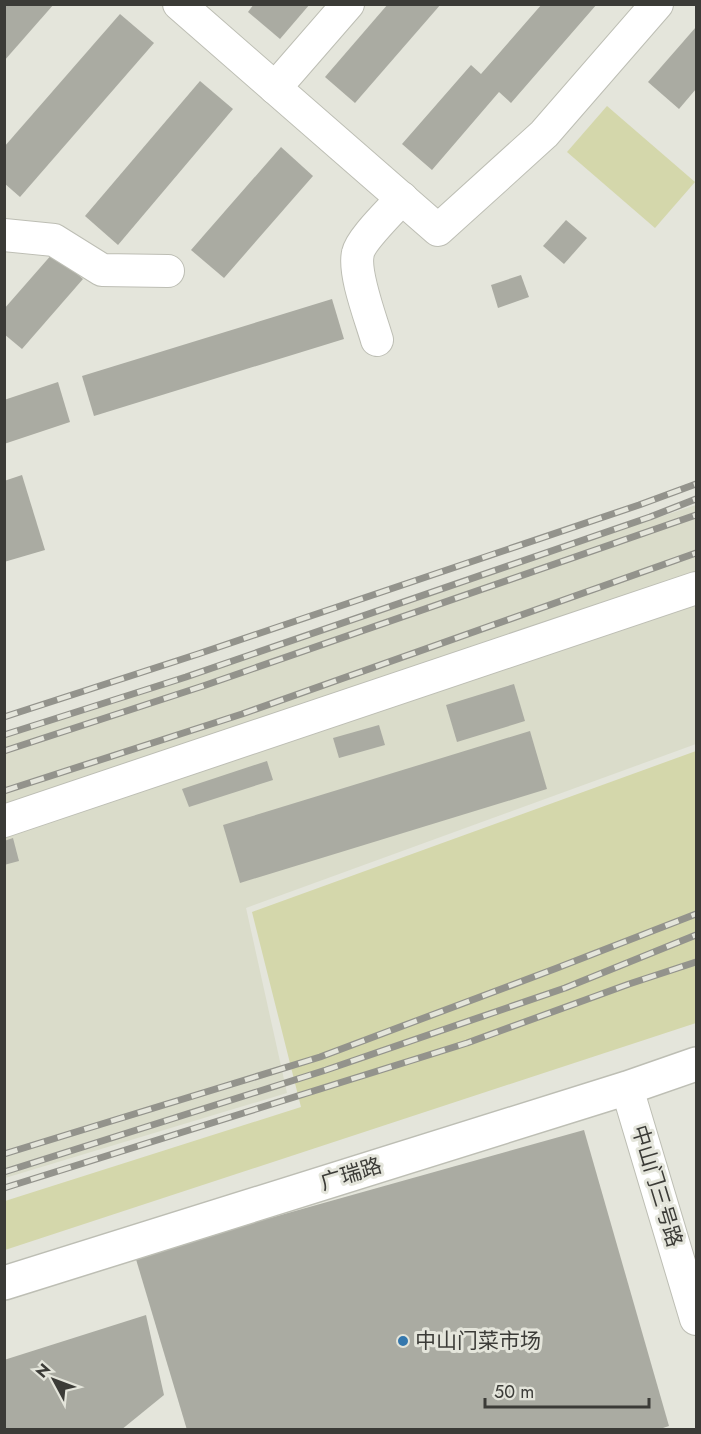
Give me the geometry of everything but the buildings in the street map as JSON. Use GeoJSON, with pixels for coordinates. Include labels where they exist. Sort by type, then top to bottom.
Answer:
{"type":"FeatureCollection","features":[{"type":"Feature","properties":{"kind":"main road","name":"广瑞路"},"geometry":{"type":"LineString","coordinates":[[4,1283],[627,1088],[696,1064]]}},
{"type":"Feature","properties":{"kind":"street"},"geometry":{"type":"LineString","coordinates":[[179,4],[438,230],[544,134],[657,4]]}},
{"type":"Feature","properties":{"kind":"street"},"geometry":{"type":"LineString","coordinates":[[275,88],[348,4]]}},
{"type":"Feature","properties":{"kind":"street"},"geometry":{"type":"LineString","coordinates":[[377,340],[356,269],[358,251],[402,198]]}},
{"type":"Feature","properties":{"kind":"street"},"geometry":{"type":"LineString","coordinates":[[4,235],[54,240],[102,270],[168,271]]}},
{"type":"Feature","properties":{"kind":"street"},"geometry":{"type":"LineString","coordinates":[[4,820],[696,588]]}},
{"type":"Feature","properties":{"kind":"street","name":"中山门三号路"},"geometry":{"type":"LineString","coordinates":[[627,1088],[696,1319]]}},
{"type":"Feature","properties":{"kind":"shaded area"},"geometry":{"type":"Polygon","coordinates":[[[696,505],[696,744],[246,908],[287,1093],[5,1178],[4,733],[696,505]]]}},
{"type":"Feature","properties":{"kind":"green space"},"geometry":{"type":"Polygon","coordinates":[[[607,106],[695,182],[655,228],[567,152],[607,106]]]}},
{"type":"Feature","properties":{"kind":"green space"},"geometry":{"type":"Polygon","coordinates":[[[696,751],[696,1023],[5,1250],[5,1201],[301,1107],[252,912],[696,751]]]}},
{"type":"Feature","properties":{"kind":"railway"},"geometry":{"type":"LineString","coordinates":[[4,717],[198,654],[696,484]]}},
{"type":"Feature","properties":{"kind":"railway"},"geometry":{"type":"LineString","coordinates":[[4,735],[186,677],[650,517],[696,499]]}},
{"type":"Feature","properties":{"kind":"railway"},"geometry":{"type":"LineString","coordinates":[[4,751],[203,686],[696,515]]}},
{"type":"Feature","properties":{"kind":"railway"},"geometry":{"type":"LineString","coordinates":[[4,791],[242,714],[696,553]]}},
{"type":"Feature","properties":{"kind":"railway"},"geometry":{"type":"LineString","coordinates":[[4,1154],[320,1057],[696,914]]}},
{"type":"Feature","properties":{"kind":"railway"},"geometry":{"type":"LineString","coordinates":[[4,1172],[326,1070],[565,988],[696,935]]}},
{"type":"Feature","properties":{"kind":"railway"},"geometry":{"type":"LineString","coordinates":[[4,1188],[467,1043],[696,962]]}},
{"type":"Feature","properties":{"kind":"place","name":"中山门菜市场"},"geometry":{"type":"Point","coordinates":[403,1341]}}]}
